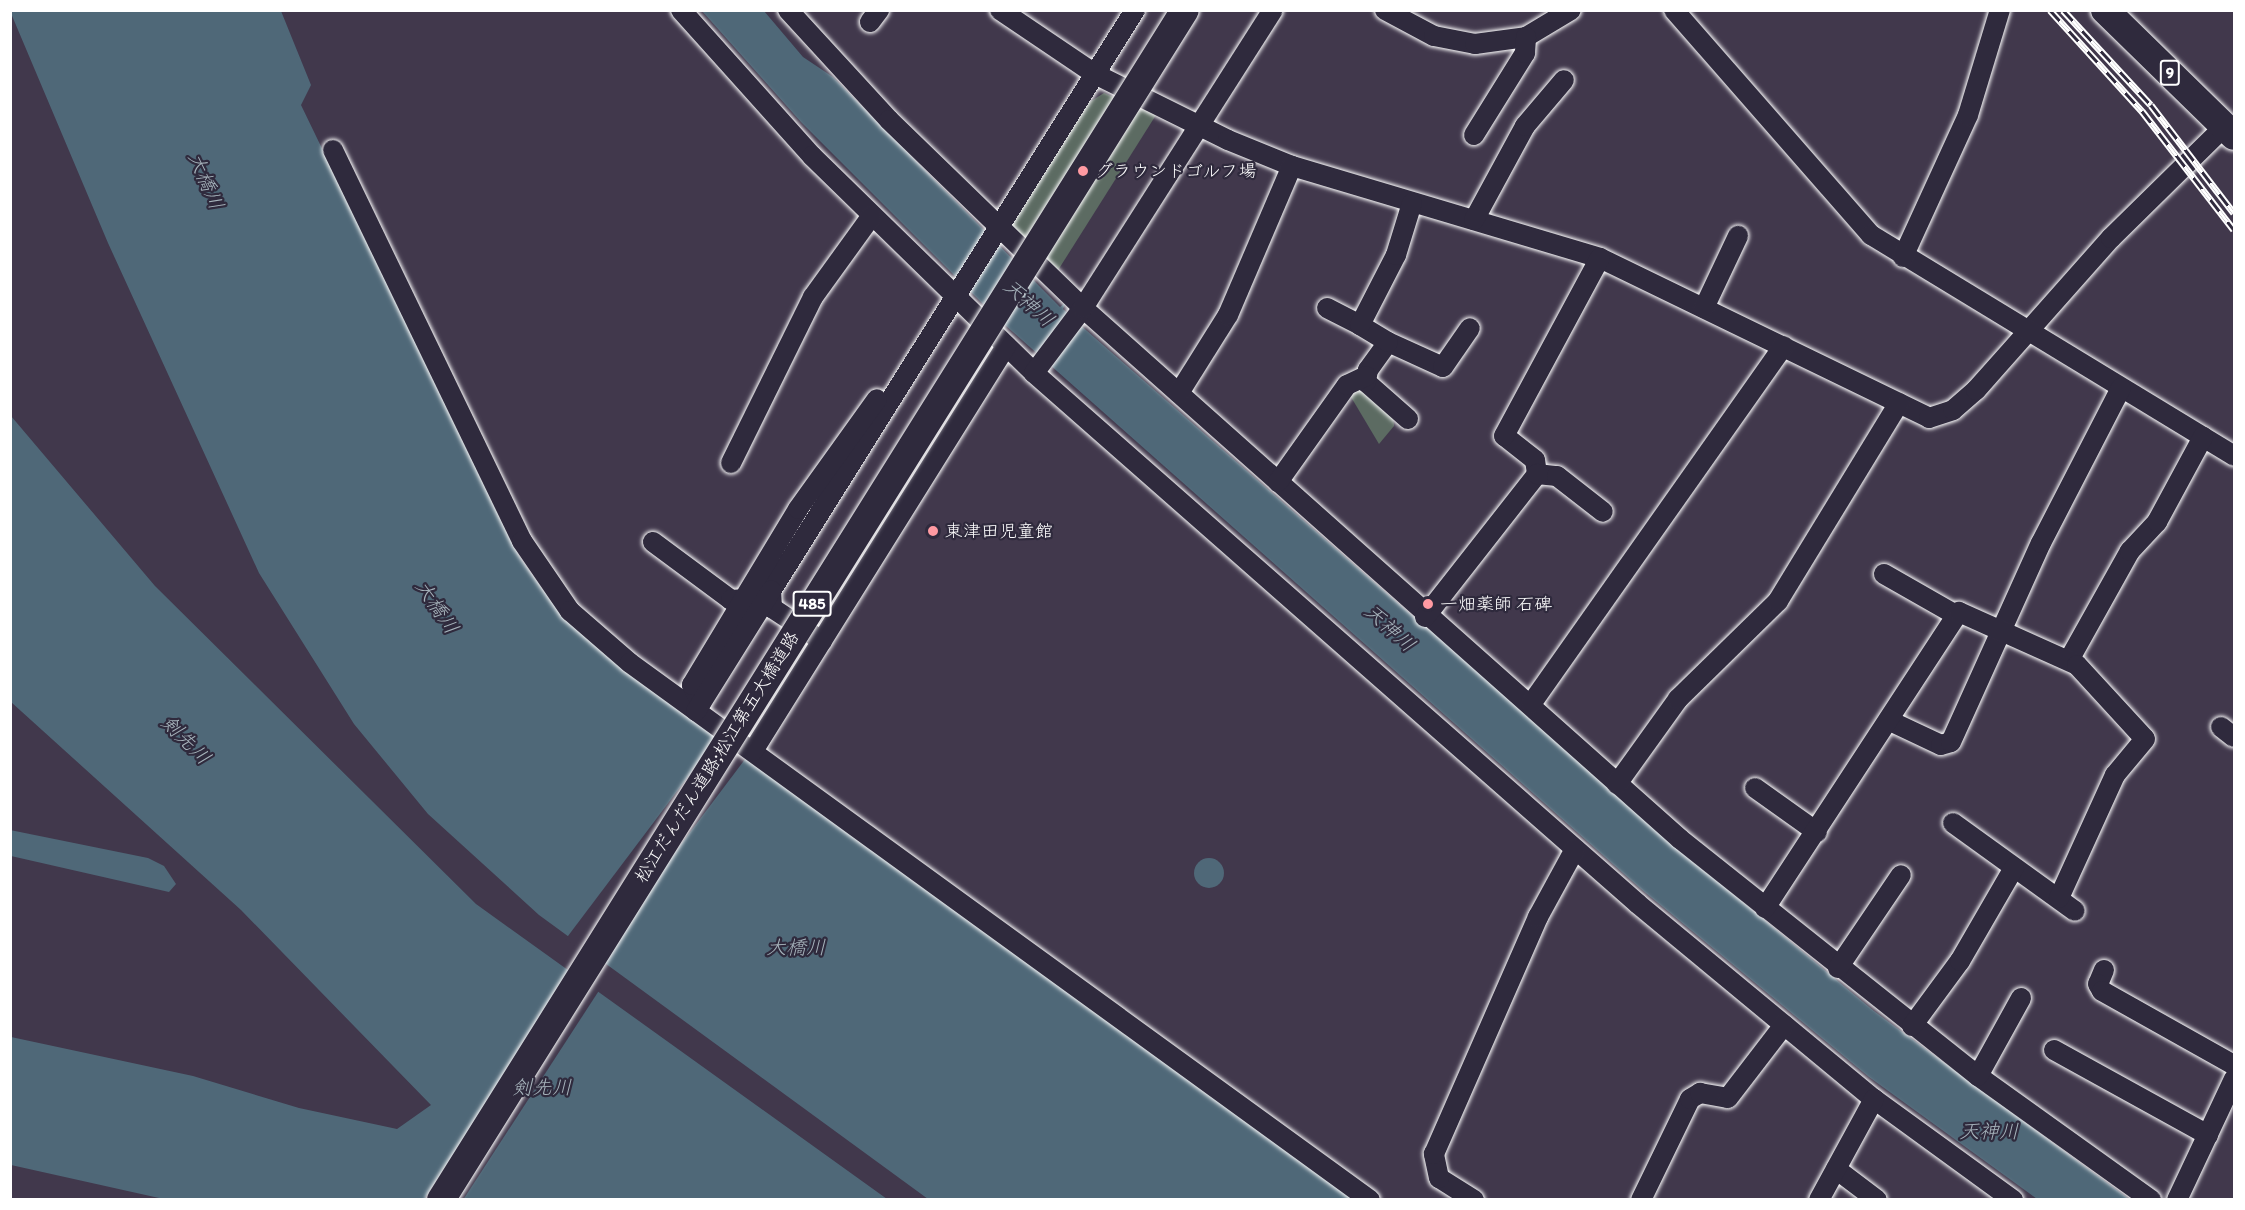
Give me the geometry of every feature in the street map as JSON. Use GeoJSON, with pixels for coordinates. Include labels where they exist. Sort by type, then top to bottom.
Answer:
{"type":"FeatureCollection","features":[{"type":"Feature","properties":{"kind":"highway","name":"松江だんだん道路;松江第五大橋道路"},"geometry":{"type":"LineString","coordinates":[[441,1200],[1185,10]]}},
{"type":"Feature","properties":{"kind":"highway","name":"9"},"geometry":{"type":"LineString","coordinates":[[2105,10],[2230,131]]}},
{"type":"Feature","properties":{"kind":"street"},"geometry":{"type":"LineString","coordinates":[[681,10],[872,217],[956,295],[1006,346],[1037,369],[1380,671],[1575,849],[1874,1099],[2013,1200]]}},
{"type":"Feature","properties":{"kind":"street"},"geometry":{"type":"LineString","coordinates":[[788,10],[889,120],[997,230],[1081,311],[1179,393],[1427,615],[1531,704],[1617,784],[1838,968],[1912,1026],[2151,1200]]}},
{"type":"Feature","properties":{"kind":"street"},"geometry":{"type":"LineString","coordinates":[[1000,10],[1095,74],[1199,127],[1292,166],[1600,258],[1929,418],[1945,415],[2027,333],[2110,238],[2230,131]]}},
{"type":"Feature","properties":{"kind":"street"},"geometry":{"type":"LineString","coordinates":[[698,707],[1135,10]]}},
{"type":"Feature","properties":{"kind":"street"},"geometry":{"type":"LineString","coordinates":[[1037,369],[1081,311],[1273,10]]}},
{"type":"Feature","properties":{"kind":"street"},"geometry":{"type":"LineString","coordinates":[[1385,10],[1407,26],[1460,43],[1526,37],[1571,10]]}},
{"type":"Feature","properties":{"kind":"street"},"geometry":{"type":"LineString","coordinates":[[1674,10],[1847,212],[1903,257],[2235,456]]}},
{"type":"Feature","properties":{"kind":"street"},"geometry":{"type":"LineString","coordinates":[[1903,257],[1968,115],[2000,10]]}},
{"type":"Feature","properties":{"kind":"street"},"geometry":{"type":"LineString","coordinates":[[1474,135],[1525,53],[1526,37]]}},
{"type":"Feature","properties":{"kind":"street"},"geometry":{"type":"LineString","coordinates":[[1474,220],[1525,126],[1564,80]]}},
{"type":"Feature","properties":{"kind":"street"},"geometry":{"type":"LineString","coordinates":[[333,150],[540,572],[589,629],[1370,1200]]}},
{"type":"Feature","properties":{"kind":"street"},"geometry":{"type":"LineString","coordinates":[[1179,393],[1228,315],[1292,166]]}},
{"type":"Feature","properties":{"kind":"street"},"geometry":{"type":"LineString","coordinates":[[1360,325],[1396,255],[1412,202]]}},
{"type":"Feature","properties":{"kind":"street"},"geometry":{"type":"LineString","coordinates":[[731,463],[813,297],[872,217]]}},
{"type":"Feature","properties":{"kind":"street"},"geometry":{"type":"LineString","coordinates":[[1704,308],[1738,236]]}},
{"type":"Feature","properties":{"kind":"street"},"geometry":{"type":"LineString","coordinates":[[1427,615],[1537,474],[1535,460],[1504,436],[1600,258]]}},
{"type":"Feature","properties":{"kind":"street"},"geometry":{"type":"LineString","coordinates":[[1327,308],[1388,342],[1443,367],[1470,327]]}},
{"type":"Feature","properties":{"kind":"street"},"geometry":{"type":"LineString","coordinates":[[1278,482],[1347,385],[1366,376],[1388,342]]}},
{"type":"Feature","properties":{"kind":"street"},"geometry":{"type":"LineString","coordinates":[[753,751],[1006,346]]}},
{"type":"Feature","properties":{"kind":"street"},"geometry":{"type":"LineString","coordinates":[[1531,704],[1784,346]]}},
{"type":"Feature","properties":{"kind":"street"},"geometry":{"type":"LineString","coordinates":[[1366,376],[1370,388],[1408,418]]}},
{"type":"Feature","properties":{"kind":"street"},"geometry":{"type":"LineString","coordinates":[[1890,721],[1949,744],[2000,630],[2121,388]]}},
{"type":"Feature","properties":{"kind":"street"},"geometry":{"type":"LineString","coordinates":[[698,707],[692,685],[746,599],[798,509],[883,391],[896,392]]}},
{"type":"Feature","properties":{"kind":"street"},"geometry":{"type":"LineString","coordinates":[[1617,784],[1678,699],[1778,601],[1899,403]]}},
{"type":"Feature","properties":{"kind":"street"},"geometry":{"type":"LineString","coordinates":[[2069,660],[2130,551],[2157,522],[2203,437]]}},
{"type":"Feature","properties":{"kind":"street"},"geometry":{"type":"LineString","coordinates":[[1537,474],[1557,476],[1603,512]]}},
{"type":"Feature","properties":{"kind":"street"},"geometry":{"type":"LineString","coordinates":[[653,542],[731,600],[746,599]]}},
{"type":"Feature","properties":{"kind":"street"},"geometry":{"type":"LineString","coordinates":[[1884,574],[1954,614],[2000,630],[2069,660],[2145,739],[2115,775],[2059,898]]}},
{"type":"Feature","properties":{"kind":"street"},"geometry":{"type":"LineString","coordinates":[[773,587],[772,608],[822,641]]}},
{"type":"Feature","properties":{"kind":"street"},"geometry":{"type":"LineString","coordinates":[[1765,908],[1890,721],[1954,614]]}},
{"type":"Feature","properties":{"kind":"street"},"geometry":{"type":"LineString","coordinates":[[1755,788],[1817,832]]}},
{"type":"Feature","properties":{"kind":"street"},"geometry":{"type":"LineString","coordinates":[[1953,824],[2075,911]]}},
{"type":"Feature","properties":{"kind":"street"},"geometry":{"type":"LineString","coordinates":[[1474,1200],[1439,1179],[1434,1154],[1538,917],[1575,849]]}},
{"type":"Feature","properties":{"kind":"street"},"geometry":{"type":"LineString","coordinates":[[1912,1026],[1960,962],[2014,868]]}},
{"type":"Feature","properties":{"kind":"street"},"geometry":{"type":"LineString","coordinates":[[1838,968],[1901,875]]}},
{"type":"Feature","properties":{"kind":"street"},"geometry":{"type":"LineString","coordinates":[[2104,970],[2098,984],[2102,991],[2235,1065]]}},
{"type":"Feature","properties":{"kind":"street"},"geometry":{"type":"LineString","coordinates":[[1978,1076],[2021,998]]}},
{"type":"Feature","properties":{"kind":"street"},"geometry":{"type":"LineString","coordinates":[[1641,1200],[1690,1099],[1700,1093],[1728,1098],[1784,1025]]}},
{"type":"Feature","properties":{"kind":"street"},"geometry":{"type":"LineString","coordinates":[[2054,1050],[2208,1135]]}},
{"type":"Feature","properties":{"kind":"street"},"geometry":{"type":"LineString","coordinates":[[2177,1200],[2235,1079]]}},
{"type":"Feature","properties":{"kind":"street"},"geometry":{"type":"LineString","coordinates":[[1819,1200],[1874,1099]]}},
{"type":"Feature","properties":{"kind":"street"},"geometry":{"type":"LineString","coordinates":[[1836,1169],[1877,1200]]}},
{"type":"Feature","properties":{"kind":"green space","name":"グラウンドゴルフ場"},"geometry":{"type":"Polygon","coordinates":[[[1104,93],[1156,115],[1055,275],[1010,228],[1088,103],[1104,93]]]}},
{"type":"Feature","properties":{"kind":"green space"},"geometry":{"type":"Polygon","coordinates":[[[1358,388],[1393,415],[1394,426],[1379,444],[1348,392],[1358,388]]]}},
{"type":"Feature","properties":{"kind":"water","name":"大橋川"},"geometry":{"type":"Polygon","coordinates":[[[10,11],[281,11],[311,85],[301,105],[519,556],[550,600],[589,636],[1355,1199],[928,1199],[539,915],[428,814],[354,724],[259,573],[108,243],[10,11]]]}},
{"type":"Feature","properties":{"kind":"water","name":"天神川"},"geometry":{"type":"Polygon","coordinates":[[[702,11],[764,11],[803,57],[833,77],[1060,307],[1066,302],[1063,309],[1078,323],[1415,618],[1426,622],[1674,845],[1874,1011],[2129,1199],[2037,1199],[1869,1077],[1641,889],[996,317],[801,122],[702,11]]]}},
{"type":"Feature","properties":{"kind":"water","name":"剣先川"},"geometry":{"type":"Polygon","coordinates":[[[11,416],[155,586],[476,904],[887,1199],[168,1200],[11,1165],[11,1037],[193,1076],[299,1108],[397,1129],[431,1105],[241,910],[11,702],[11,416]]]}},
{"type":"Feature","properties":{"kind":"water"},"geometry":{"type":"Polygon","coordinates":[[[10,830],[148,858],[164,866],[176,884],[169,892],[11,856],[10,830]]]}},
{"type":"Feature","properties":{"kind":"water"},"geometry":{"type":"Polygon","coordinates":[[[1209,858],[1220,862],[1224,873],[1220,884],[1209,888],[1198,884],[1194,873],[1198,862],[1209,858]]]}},
{"type":"Feature","properties":{"kind":"pier"},"geometry":{"type":"Polygon","coordinates":[[[721,733],[749,754],[594,960],[566,939],[721,733]]]}},
{"type":"Feature","properties":{"kind":"pier"},"geometry":{"type":"Polygon","coordinates":[[[573,970],[601,988],[463,1200],[430,1200],[425,1197],[573,970]]]}},
{"type":"Feature","properties":{"kind":"railway"},"geometry":{"type":"LineString","coordinates":[[2050,10],[2142,111],[2234,230]]}},
{"type":"Feature","properties":{"kind":"railway"},"geometry":{"type":"LineString","coordinates":[[2063,10],[2151,105],[2234,213]]}},
{"type":"Feature","properties":{"kind":"place","name":"グラウンドゴルフ場"},"geometry":{"type":"Point","coordinates":[1083,171]}},
{"type":"Feature","properties":{"kind":"place","name":"東津田児童館"},"geometry":{"type":"Point","coordinates":[933,531]}},
{"type":"Feature","properties":{"kind":"place","name":"一畑薬師 石碑"},"geometry":{"type":"Point","coordinates":[1428,604]}}]}
